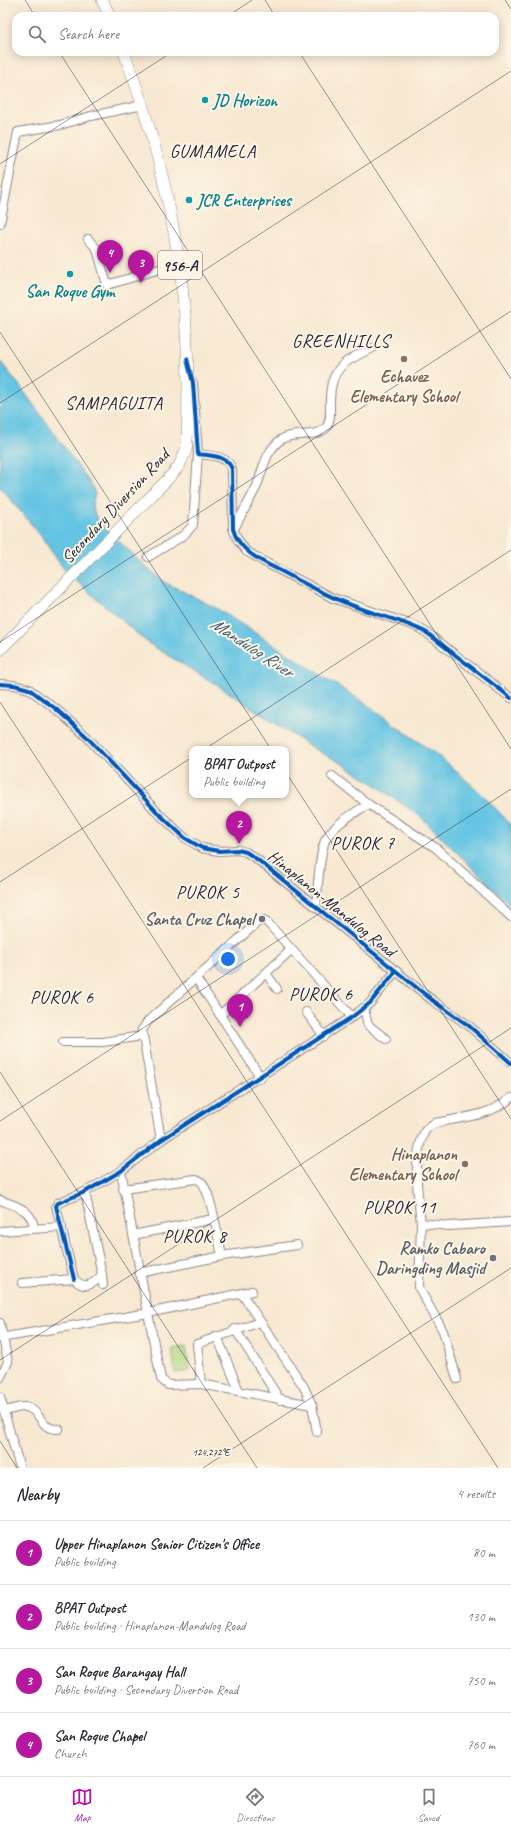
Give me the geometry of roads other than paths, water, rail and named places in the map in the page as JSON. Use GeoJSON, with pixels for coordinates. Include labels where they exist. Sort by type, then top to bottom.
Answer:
{"type":"FeatureCollection","features":[{"type":"Feature","properties":{"kind":"main road"},"geometry":{"type":"LineString","coordinates":[[102,0],[108,12]]}},
{"type":"Feature","properties":{"kind":"main road","name":"Secondary Diversion Road"},"geometry":{"type":"LineString","coordinates":[[0,650],[167,480],[179,466],[186,450],[187,359],[180,263],[164,184],[143,105],[125,56]]}},
{"type":"Feature","properties":{"kind":"street"},"geometry":{"type":"LineString","coordinates":[[0,224],[18,132],[60,125],[91,116],[143,105]]}},
{"type":"Feature","properties":{"kind":"street"},"geometry":{"type":"LineString","coordinates":[[88,239],[97,249],[107,285],[180,263]]}},
{"type":"Feature","properties":{"kind":"street"},"geometry":{"type":"LineString","coordinates":[[233,529],[255,490],[267,457],[273,447],[288,436],[311,435],[326,428],[330,418],[330,387],[334,376],[349,359],[373,348]]}},
{"type":"Feature","properties":{"kind":"street"},"geometry":{"type":"LineString","coordinates":[[148,557],[176,541],[187,532],[194,522],[198,454],[193,383],[187,359]]}},
{"type":"Feature","properties":{"kind":"street"},"geometry":{"type":"LineString","coordinates":[[198,454],[222,458],[231,465],[233,529],[235,536],[242,547],[255,557],[333,598],[415,626],[428,634],[511,698]]}},
{"type":"Feature","properties":{"kind":"street","name":"Hinaplanon-Mandulog Road"},"geometry":{"type":"LineString","coordinates":[[0,684],[14,685],[29,689],[50,704],[86,736],[158,813],[185,838],[202,848],[211,850],[238,850],[246,852],[258,860],[432,1000],[468,1025],[511,1063]]}},
{"type":"Feature","properties":{"kind":"street"},"geometry":{"type":"LineString","coordinates":[[332,776],[368,804],[436,848],[511,917]]}},
{"type":"Feature","properties":{"kind":"street"},"geometry":{"type":"LineString","coordinates":[[316,907],[323,850],[327,837],[332,830],[368,804]]}},
{"type":"Feature","properties":{"kind":"street"},"geometry":{"type":"LineString","coordinates":[[161,1140],[142,1030],[148,1021],[262,920],[267,922],[352,1017]]}},
{"type":"Feature","properties":{"kind":"street"},"geometry":{"type":"LineString","coordinates":[[220,1015],[291,950]]}},
{"type":"Feature","properties":{"kind":"street"},"geometry":{"type":"LineString","coordinates":[[102,1276],[91,1284],[84,1286],[79,1285],[74,1279],[57,1204],[85,1192],[121,1171],[161,1140],[261,1078],[364,1009],[396,971]]}},
{"type":"Feature","properties":{"kind":"street"},"geometry":{"type":"LineString","coordinates":[[266,973],[277,989]]}},
{"type":"Feature","properties":{"kind":"street"},"geometry":{"type":"LineString","coordinates":[[196,978],[261,1078]]}},
{"type":"Feature","properties":{"kind":"street"},"geometry":{"type":"LineString","coordinates":[[364,1009],[368,1025],[386,1039]]}},
{"type":"Feature","properties":{"kind":"street"},"geometry":{"type":"LineString","coordinates":[[306,1012],[324,1036]]}},
{"type":"Feature","properties":{"kind":"street"},"geometry":{"type":"LineString","coordinates":[[63,1042],[103,1042],[142,1036]]}},
{"type":"Feature","properties":{"kind":"street"},"geometry":{"type":"LineString","coordinates":[[457,1379],[444,1331],[419,1288],[421,1223],[417,1172],[419,1153],[426,1129],[435,1123],[474,1117],[490,1112],[511,1098]]}},
{"type":"Feature","properties":{"kind":"street"},"geometry":{"type":"LineString","coordinates":[[121,1171],[139,1273],[163,1381],[168,1385],[201,1384],[312,1405]]}},
{"type":"Feature","properties":{"kind":"street"},"geometry":{"type":"LineString","coordinates":[[123,1189],[196,1179],[200,1180],[205,1187],[222,1256]]}},
{"type":"Feature","properties":{"kind":"street"},"geometry":{"type":"LineString","coordinates":[[85,1192],[102,1276],[102,1285]]}},
{"type":"Feature","properties":{"kind":"street"},"geometry":{"type":"LineString","coordinates":[[0,1200],[28,1213],[33,1221],[34,1228]]}},
{"type":"Feature","properties":{"kind":"street"},"geometry":{"type":"LineString","coordinates":[[133,1235],[213,1219]]}},
{"type":"Feature","properties":{"kind":"street"},"geometry":{"type":"LineString","coordinates":[[421,1223],[449,1226],[511,1222]]}},
{"type":"Feature","properties":{"kind":"street"},"geometry":{"type":"LineString","coordinates":[[0,1231],[20,1231],[34,1228],[62,1227]]}},
{"type":"Feature","properties":{"kind":"street"},"geometry":{"type":"LineString","coordinates":[[139,1273],[222,1256],[297,1245]]}},
{"type":"Feature","properties":{"kind":"street"},"geometry":{"type":"LineString","coordinates":[[22,1283],[74,1279]]}},
{"type":"Feature","properties":{"kind":"street"},"geometry":{"type":"LineString","coordinates":[[1,1338],[148,1313],[252,1291]]}},
{"type":"Feature","properties":{"kind":"street"},"geometry":{"type":"LineString","coordinates":[[242,1294],[295,1373],[312,1405],[317,1432]]}},
{"type":"Feature","properties":{"kind":"street"},"geometry":{"type":"LineString","coordinates":[[201,1384],[197,1344],[235,1329],[260,1322]]}},
{"type":"Feature","properties":{"kind":"street"},"geometry":{"type":"LineString","coordinates":[[0,1323],[1,1338],[8,1362],[0,1378]]}},
{"type":"Feature","properties":{"kind":"street"},"geometry":{"type":"LineString","coordinates":[[235,1329],[280,1400]]}},
{"type":"Feature","properties":{"kind":"street"},"geometry":{"type":"LineString","coordinates":[[217,1336],[239,1391]]}},
{"type":"Feature","properties":{"kind":"street"},"geometry":{"type":"LineString","coordinates":[[0,1397],[20,1468]]}},
{"type":"Feature","properties":{"kind":"street"},"geometry":{"type":"LineString","coordinates":[[4,1411],[27,1407],[34,1411],[46,1426],[54,1430],[59,1429]]}},
{"type":"Feature","properties":{"kind":"water","name":"Mandulog River"},"geometry":{"type":"Polygon","coordinates":[[[0,361],[93,487],[95,494],[92,505],[95,515],[100,523],[147,568],[166,583],[216,608],[366,704],[441,758],[483,795],[511,825],[511,906],[422,818],[373,783],[341,763],[311,747],[222,688],[148,643],[66,572],[38,532],[0,487],[0,361]]]}},
{"type":"Feature","properties":{"kind":"place","name":"JD Horizon"},"geometry":{"type":"Point","coordinates":[205,100]}},
{"type":"Feature","properties":{"kind":"place","name":"JCR Enterprises"},"geometry":{"type":"Point","coordinates":[189,200]}},
{"type":"Feature","properties":{"kind":"place","name":"San Roque Chapel"},"geometry":{"type":"Point","coordinates":[110,273]}},
{"type":"Feature","properties":{"kind":"place","name":"San Roque Gym"},"geometry":{"type":"Point","coordinates":[70,274]}},
{"type":"Feature","properties":{"kind":"place","name":"San Roque Barangay Hall"},"geometry":{"type":"Point","coordinates":[141,283]}},
{"type":"Feature","properties":{"kind":"place","name":"Echavez Elementary School"},"geometry":{"type":"Point","coordinates":[404,359]}},
{"type":"Feature","properties":{"kind":"place","name":"BPAT Outpost"},"geometry":{"type":"Point","coordinates":[239,844]}},
{"type":"Feature","properties":{"kind":"place","name":"Santa Cruz Chapel"},"geometry":{"type":"Point","coordinates":[262,919]}},
{"type":"Feature","properties":{"kind":"place","name":"Upper Hinaplanon Senior Citizen's Office"},"geometry":{"type":"Point","coordinates":[240,1027]}},
{"type":"Feature","properties":{"kind":"place","name":"Hinaplanon Elementary School"},"geometry":{"type":"Point","coordinates":[465,1164]}},
{"type":"Feature","properties":{"kind":"place","name":"Ramko Cabaro Daringding Masjid"},"geometry":{"type":"Point","coordinates":[493,1258]}},
{"type":"Feature","properties":{"kind":"district","name":"GUMAMELA"},"geometry":{"type":"Point","coordinates":[213,151]}},
{"type":"Feature","properties":{"kind":"district","name":"GREENHILLS"},"geometry":{"type":"Point","coordinates":[341,341]}},
{"type":"Feature","properties":{"kind":"district","name":"SAMPAGUITA"},"geometry":{"type":"Point","coordinates":[114,403]}},
{"type":"Feature","properties":{"kind":"district","name":"PUROK 7"},"geometry":{"type":"Point","coordinates":[363,843]}},
{"type":"Feature","properties":{"kind":"district","name":"PUROK 5"},"geometry":{"type":"Point","coordinates":[208,892]}},
{"type":"Feature","properties":{"kind":"district","name":"PUROK 6"},"geometry":{"type":"Point","coordinates":[321,994]}},
{"type":"Feature","properties":{"kind":"district","name":"PUROK 6"},"geometry":{"type":"Point","coordinates":[62,997]}},
{"type":"Feature","properties":{"kind":"district","name":"PUROK 11"},"geometry":{"type":"Point","coordinates":[400,1207]}},
{"type":"Feature","properties":{"kind":"district","name":"PUROK 8"},"geometry":{"type":"Point","coordinates":[195,1236]}}]}
